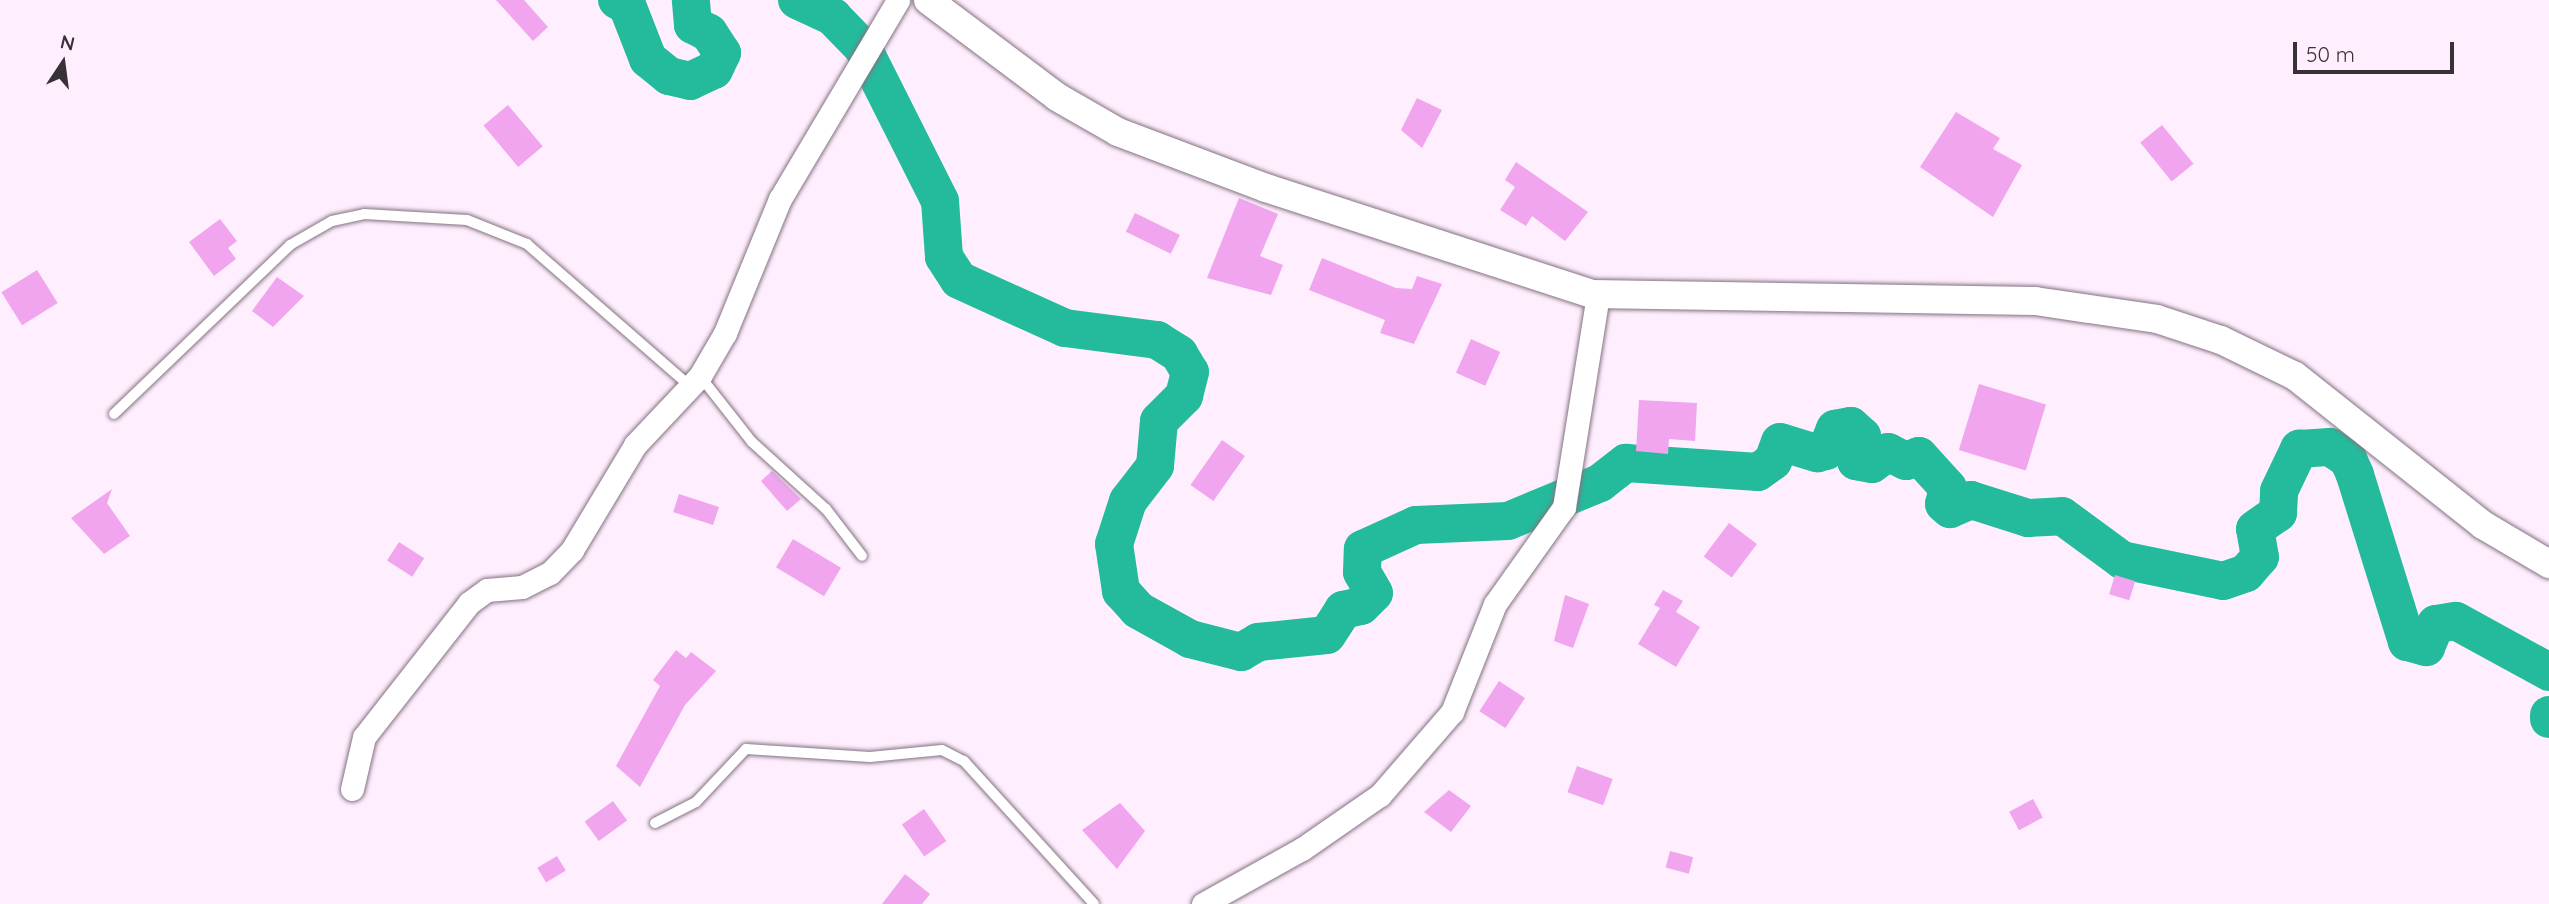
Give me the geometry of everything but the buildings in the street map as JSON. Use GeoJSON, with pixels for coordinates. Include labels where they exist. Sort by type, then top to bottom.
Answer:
{"type":"FeatureCollection","features":[{"type":"Feature","properties":{"kind":"street"},"geometry":{"type":"LineString","coordinates":[[352,789],[363,737],[469,603],[487,590],[522,587],[550,573],[572,550],[635,445],[695,381],[725,333],[780,200],[898,0]]}},
{"type":"Feature","properties":{"kind":"street"},"geometry":{"type":"LineString","coordinates":[[928,0],[1057,97],[1118,132],[1266,188],[1598,295],[2035,301],[2157,318],[2295,376],[2483,525],[2549,564]]}},
{"type":"Feature","properties":{"kind":"street"},"geometry":{"type":"LineString","coordinates":[[1199,903],[1302,849],[1409,768],[1452,712],[1495,604],[1564,507],[1570,484],[1598,295]]}},
{"type":"Feature","properties":{"kind":"lane"},"geometry":{"type":"LineString","coordinates":[[114,414],[290,245],[332,221],[363,215],[467,220],[527,244],[695,381],[752,442],[826,509],[862,556]]}},
{"type":"Feature","properties":{"kind":"lane"},"geometry":{"type":"LineString","coordinates":[[655,823],[696,802],[746,749],[870,757],[942,750],[964,761],[1094,904]]}},
{"type":"Feature","properties":{"kind":"waterway"},"geometry":{"type":"LineString","coordinates":[[617,0],[627,5],[648,59],[669,76],[690,81],[714,70],[722,53],[709,33],[693,25],[691,0]]}},
{"type":"Feature","properties":{"kind":"waterway"},"geometry":{"type":"LineString","coordinates":[[797,0],[833,17],[863,48],[940,201],[944,257],[959,280],[1065,328],[1157,340],[1179,354],[1190,372],[1184,396],[1159,421],[1155,466],[1128,501],[1114,544],[1121,591],[1138,610],[1190,639],[1241,652],[1258,642],[1327,635],[1343,610],[1361,606],[1374,593],[1362,572],[1363,549],[1416,525],[1508,521],[1600,483],[1626,463],[1758,472],[1773,461],[1780,442],[1817,453],[1826,451],[1835,429],[1851,426],[1862,436],[1856,461],[1872,464],[1888,452],[1906,461],[1919,456],[1948,488],[1944,504],[1950,509],[1971,500],[2028,518],[2062,516],[2122,560],[2223,581],[2246,573],[2260,557],[2255,529],[2278,513],[2279,491],[2299,449],[2330,447],[2348,459],[2355,475],[2407,642],[2426,647],[2436,624],[2456,621],[2549,672]]}}]}
